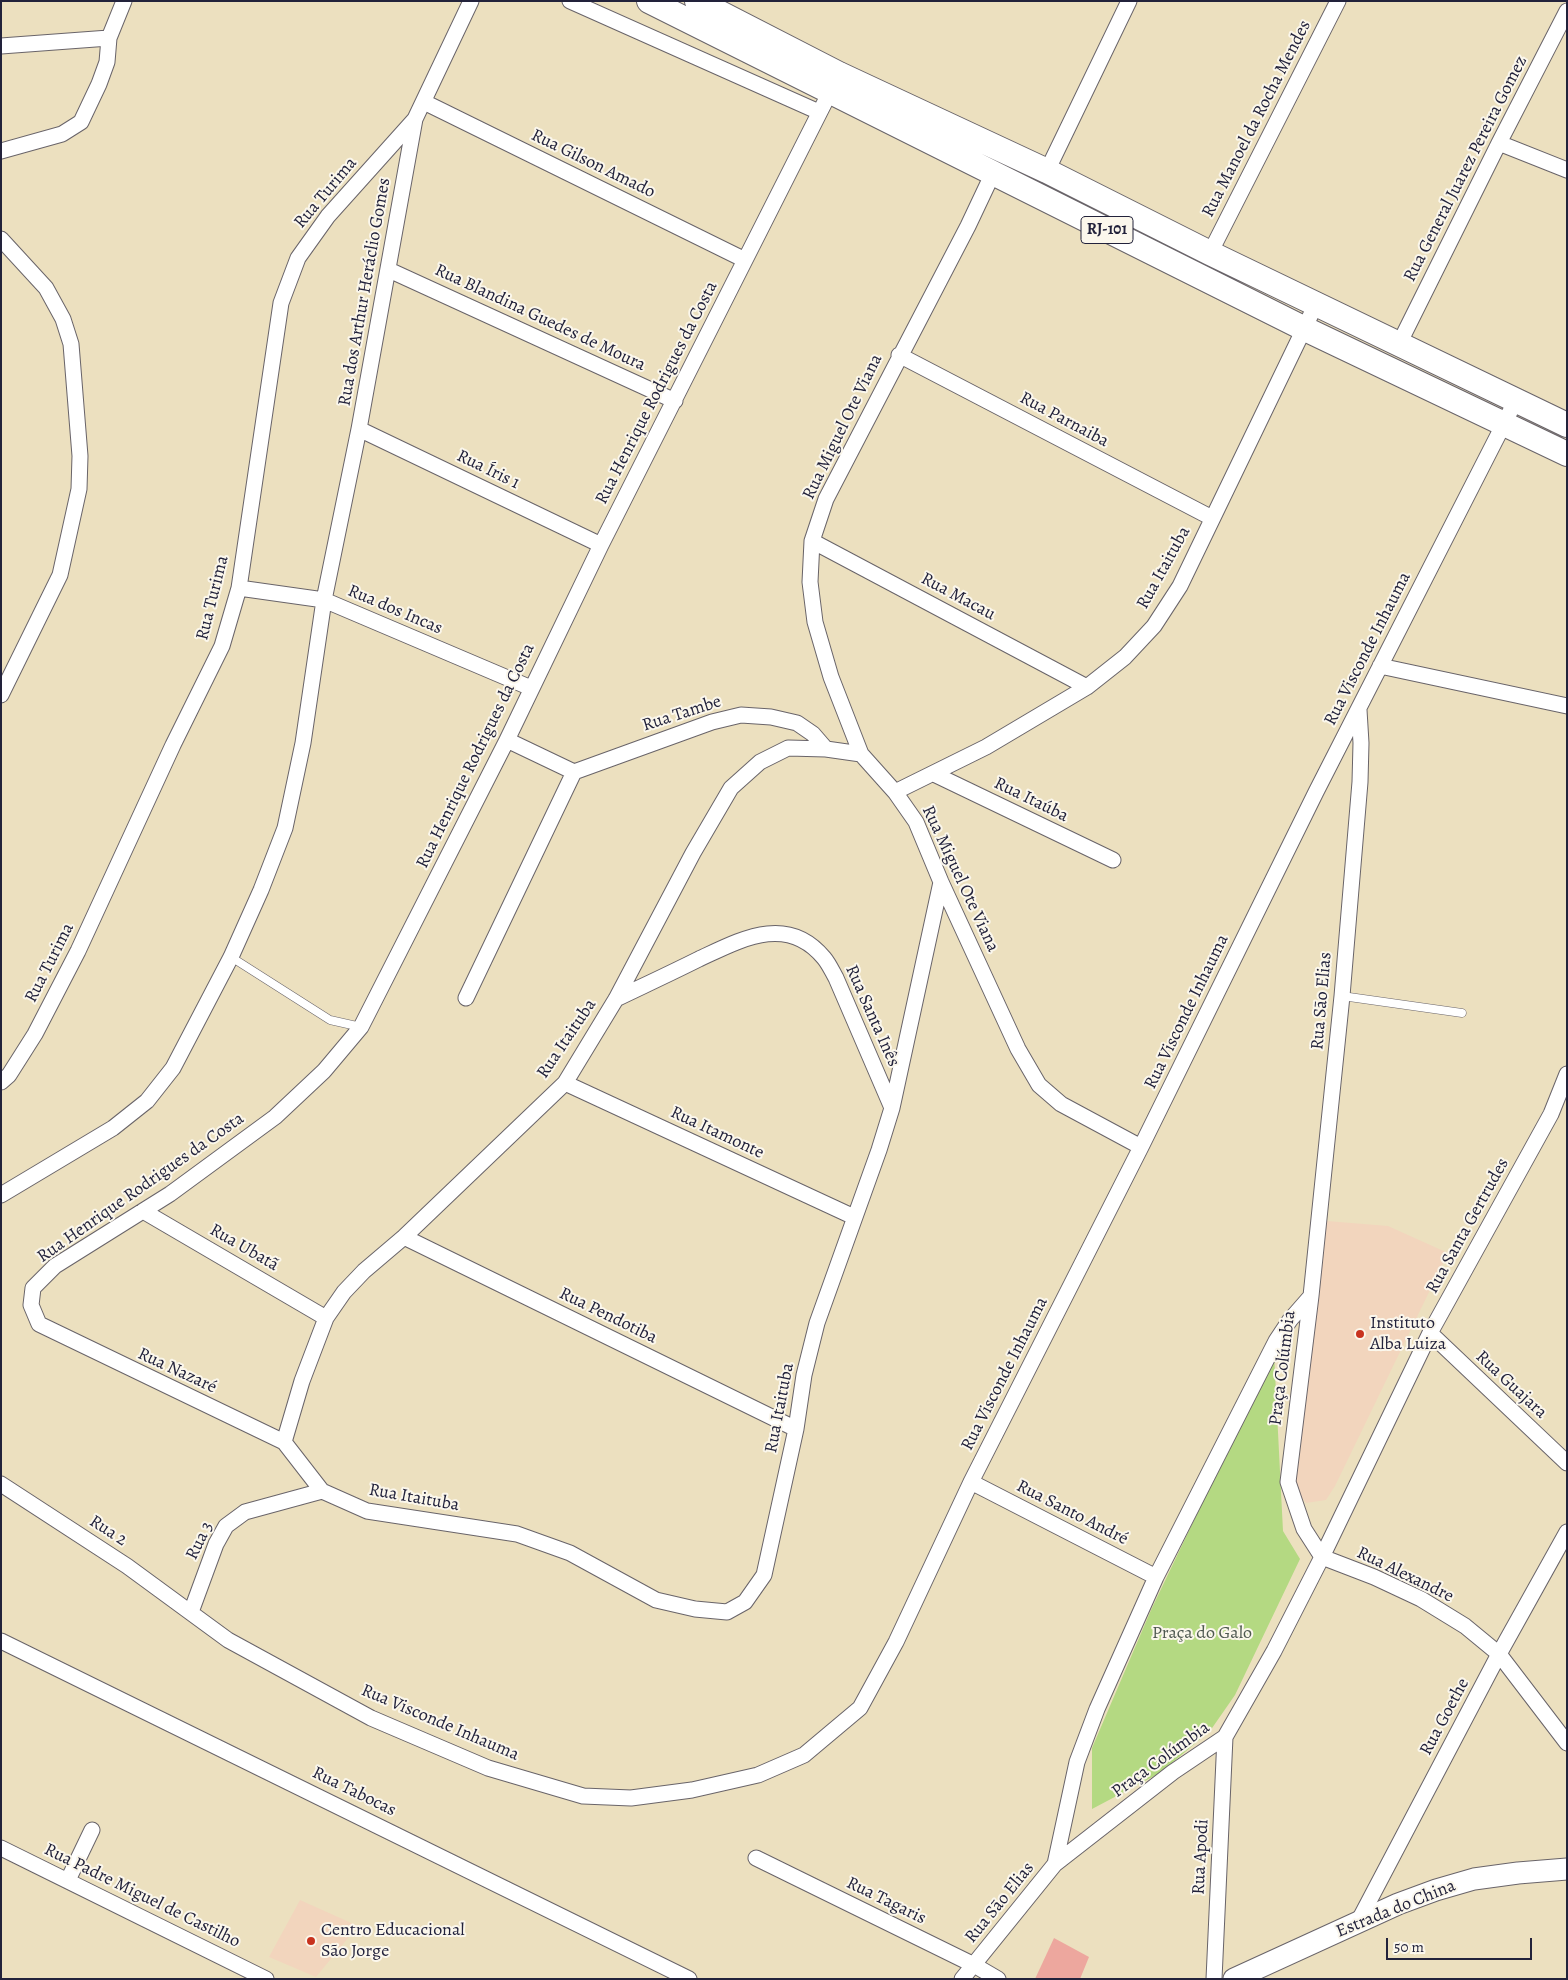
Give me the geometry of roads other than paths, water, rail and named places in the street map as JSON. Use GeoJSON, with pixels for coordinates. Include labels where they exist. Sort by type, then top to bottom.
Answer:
{"type":"FeatureCollection","features":[{"type":"Feature","properties":{"kind":"main road","name":"RJ-101"},"geometry":{"type":"LineString","coordinates":[[649,1],[1303,328],[1567,454]]}},
{"type":"Feature","properties":{"kind":"main road","name":"RJ-101"},"geometry":{"type":"LineString","coordinates":[[697,1],[830,93],[1047,172],[1210,253],[1567,425]]}},
{"type":"Feature","properties":{"kind":"main road","name":"Estrada do China"},"geometry":{"type":"LineString","coordinates":[[1234,1979],[1398,1904],[1474,1879],[1567,1869]]}},
{"type":"Feature","properties":{"kind":"street"},"geometry":{"type":"LineString","coordinates":[[1,151],[62,134],[81,122],[91,105],[107,62],[109,38],[124,1]]}},
{"type":"Feature","properties":{"kind":"street","name":"Rua dos Arthur Heráclio Gomes"},"geometry":{"type":"LineString","coordinates":[[1,1195],[113,1128],[147,1101],[173,1068],[231,957],[261,890],[285,828],[304,743],[324,600],[359,429],[415,119],[471,1]]}},
{"type":"Feature","properties":{"kind":"street"},"geometry":{"type":"LineString","coordinates":[[570,1],[830,93]]}},
{"type":"Feature","properties":{"kind":"street"},"geometry":{"type":"LineString","coordinates":[[1047,172],[1129,1]]}},
{"type":"Feature","properties":{"kind":"street","name":"Rua Manoel da Rocha Mendes"},"geometry":{"type":"LineString","coordinates":[[1210,253],[1338,1]]}},
{"type":"Feature","properties":{"kind":"street","name":"Rua General Juarez Pereira Gomez"},"geometry":{"type":"LineString","coordinates":[[1399,344],[1567,11]]}},
{"type":"Feature","properties":{"kind":"street"},"geometry":{"type":"LineString","coordinates":[[1,46],[109,38]]}},
{"type":"Feature","properties":{"kind":"street","name":"Rua Henrique Rodrigues da Costa"},"geometry":{"type":"LineString","coordinates":[[55,1333],[39,1324],[31,1306],[33,1288],[55,1266],[170,1194],[275,1117],[324,1071],[361,1026],[507,740],[601,545],[830,93]]}},
{"type":"Feature","properties":{"kind":"street","name":"Rua Gilson Amado"},"geometry":{"type":"LineString","coordinates":[[424,102],[745,260]]}},
{"type":"Feature","properties":{"kind":"street","name":"Rua Turima"},"geometry":{"type":"LineString","coordinates":[[1,1082],[9,1075],[35,1034],[78,951],[173,745],[222,646],[239,588],[281,303],[298,258],[328,216],[415,119]]}},
{"type":"Feature","properties":{"kind":"street"},"geometry":{"type":"LineString","coordinates":[[1499,143],[1567,170]]}},
{"type":"Feature","properties":{"kind":"street","name":"Rua Miguel Ote Viana"},"geometry":{"type":"LineString","coordinates":[[993,173],[968,226],[899,355],[826,499],[812,541],[810,582],[815,622],[831,677],[862,754],[895,792],[916,822],[941,882],[1018,1049],[1039,1085],[1061,1104],[1141,1147]]}},
{"type":"Feature","properties":{"kind":"street"},"geometry":{"type":"LineString","coordinates":[[1,239],[46,288],[63,319],[71,344],[80,456],[80,489],[60,575],[1,695]]}},
{"type":"Feature","properties":{"kind":"street","name":"Rua Blandina Guedes de Moura"},"geometry":{"type":"LineString","coordinates":[[389,270],[675,401]]}},
{"type":"Feature","properties":{"kind":"street","name":"Rua Itaituba"},"geometry":{"type":"LineString","coordinates":[[895,792],[934,774],[1027,723],[1086,686],[1125,656],[1154,626],[1180,586],[1316,304]]}},
{"type":"Feature","properties":{"kind":"street","name":"Rua Parnaiba"},"geometry":{"type":"LineString","coordinates":[[899,355],[1212,518]]}},
{"type":"Feature","properties":{"kind":"street","name":"Rua Visconde Inhauma"},"geometry":{"type":"LineString","coordinates":[[192,1612],[228,1640],[371,1718],[488,1768],[583,1796],[632,1798],[692,1790],[758,1775],[804,1754],[860,1708],[896,1642],[970,1482],[1141,1147],[1380,666],[1516,400]]}},
{"type":"Feature","properties":{"kind":"street","name":"Rua Íris 1"},"geometry":{"type":"LineString","coordinates":[[359,429],[601,545]]}},
{"type":"Feature","properties":{"kind":"street","name":"Rua Macau"},"geometry":{"type":"LineString","coordinates":[[812,541],[1086,686]]}},
{"type":"Feature","properties":{"kind":"street","name":"Rua dos Incas"},"geometry":{"type":"LineString","coordinates":[[239,588],[324,600],[531,688]]}},
{"type":"Feature","properties":{"kind":"street"},"geometry":{"type":"LineString","coordinates":[[1380,666],[1567,706]]}},
{"type":"Feature","properties":{"kind":"street","name":"Rua Sāo Elias"},"geometry":{"type":"LineString","coordinates":[[1311,1296],[1342,996],[1360,782],[1361,743],[1359,709]]}},
{"type":"Feature","properties":{"kind":"street","name":"Rua Tambe"},"geometry":{"type":"LineString","coordinates":[[574,772],[712,722],[741,715],[772,717],[797,723],[813,734],[826,749]]}},
{"type":"Feature","properties":{"kind":"street"},"geometry":{"type":"LineString","coordinates":[[466,998],[574,772],[507,740]]}},
{"type":"Feature","properties":{"kind":"street","name":"Rua Itaituba"},"geometry":{"type":"LineString","coordinates":[[862,754],[826,749],[788,748],[760,762],[731,788],[693,853],[616,999],[565,1083],[404,1237],[364,1271],[344,1292],[326,1318],[302,1382],[284,1442],[322,1490],[367,1511],[516,1534],[570,1553],[656,1600],[694,1610],[727,1612],[745,1602],[764,1575],[796,1429],[804,1375],[817,1323],[879,1150],[892,1108],[941,882]]}},
{"type":"Feature","properties":{"kind":"street","name":"Rua Itaúba"},"geometry":{"type":"LineString","coordinates":[[934,774],[1112,860]]}},
{"type":"Feature","properties":{"kind":"street","name":"Rua Santa Inês"},"geometry":{"type":"LineString","coordinates":[[616,999],[739,940],[762,933],[786,934],[808,943],[824,958],[836,978],[892,1108]]}},
{"type":"Feature","properties":{"kind":"street","name":"Rua Santa Gertrudes"},"geometry":{"type":"LineString","coordinates":[[1322,1557],[1430,1333],[1551,1114],[1567,1074]]}},
{"type":"Feature","properties":{"kind":"street","name":"Rua Itamonte"},"geometry":{"type":"LineString","coordinates":[[565,1083],[854,1217]]}},
{"type":"Feature","properties":{"kind":"street","name":"Rua Ubatã"},"geometry":{"type":"LineString","coordinates":[[143,1212],[326,1318]]}},
{"type":"Feature","properties":{"kind":"street","name":"Rua Pendotiba"},"geometry":{"type":"LineString","coordinates":[[404,1237],[796,1429]]}},
{"type":"Feature","properties":{"kind":"street","name":"Praça Colúmbia"},"geometry":{"type":"LineString","coordinates":[[1056,1864],[1173,1772],[1225,1737],[1274,1650],[1322,1557],[1304,1528],[1288,1482],[1311,1296]]}},
{"type":"Feature","properties":{"kind":"street","name":"Praça Colúmbia"},"geometry":{"type":"LineString","coordinates":[[1056,1864],[1077,1762],[1097,1709],[1156,1577],[1276,1341],[1290,1320],[1311,1296]]}},
{"type":"Feature","properties":{"kind":"street","name":"Rua Nazaré"},"geometry":{"type":"LineString","coordinates":[[55,1333],[284,1442]]}},
{"type":"Feature","properties":{"kind":"street","name":"Rua Guajara"},"geometry":{"type":"LineString","coordinates":[[1430,1333],[1567,1463]]}},
{"type":"Feature","properties":{"kind":"street","name":"Rua Santo André"},"geometry":{"type":"LineString","coordinates":[[970,1482],[1156,1577]]}},
{"type":"Feature","properties":{"kind":"street","name":"Rua 2"},"geometry":{"type":"LineString","coordinates":[[1,1484],[127,1566],[192,1612]]}},
{"type":"Feature","properties":{"kind":"street","name":"Rua 3"},"geometry":{"type":"LineString","coordinates":[[192,1612],[216,1544],[226,1526],[245,1512],[322,1490]]}},
{"type":"Feature","properties":{"kind":"street","name":"Rua Goethe"},"geometry":{"type":"LineString","coordinates":[[1358,1922],[1499,1654],[1567,1532]]}},
{"type":"Feature","properties":{"kind":"street","name":"Rua Alexandre"},"geometry":{"type":"LineString","coordinates":[[1322,1557],[1374,1577],[1421,1599],[1465,1626],[1499,1654],[1567,1743]]}},
{"type":"Feature","properties":{"kind":"street","name":"Rua Tabocas"},"geometry":{"type":"LineString","coordinates":[[1,1641],[689,1979]]}},
{"type":"Feature","properties":{"kind":"street","name":"Rua Apodi"},"geometry":{"type":"LineString","coordinates":[[1214,1979],[1225,1737]]}},
{"type":"Feature","properties":{"kind":"street"},"geometry":{"type":"LineString","coordinates":[[68,1880],[92,1830]]}},
{"type":"Feature","properties":{"kind":"street","name":"Rua Padre Miguel de Castilho"},"geometry":{"type":"LineString","coordinates":[[1,1848],[266,1979]]}},
{"type":"Feature","properties":{"kind":"street","name":"Rua Tagaris"},"geometry":{"type":"LineString","coordinates":[[756,1858],[974,1965],[998,1979]]}},
{"type":"Feature","properties":{"kind":"street","name":"Rua Sāo Elias"},"geometry":{"type":"LineString","coordinates":[[962,1979],[1056,1864]]}},
{"type":"Feature","properties":{"kind":"lane"},"geometry":{"type":"LineString","coordinates":[[231,957],[330,1020],[361,1026]]}},
{"type":"Feature","properties":{"kind":"lane"},"geometry":{"type":"LineString","coordinates":[[1342,996],[1462,1013]]}},
{"type":"Feature","properties":{"kind":"place","name":"Instituto Alba Luiza"},"geometry":{"type":"Point","coordinates":[1360,1334]}},
{"type":"Feature","properties":{"kind":"place","name":"Centro Educacional São Jorge"},"geometry":{"type":"Point","coordinates":[311,1941]}},
{"type":"Feature","properties":{"kind":"park label","name":"Praça do Galo"},"geometry":{"type":"Point","coordinates":[1202,1634]}}]}
